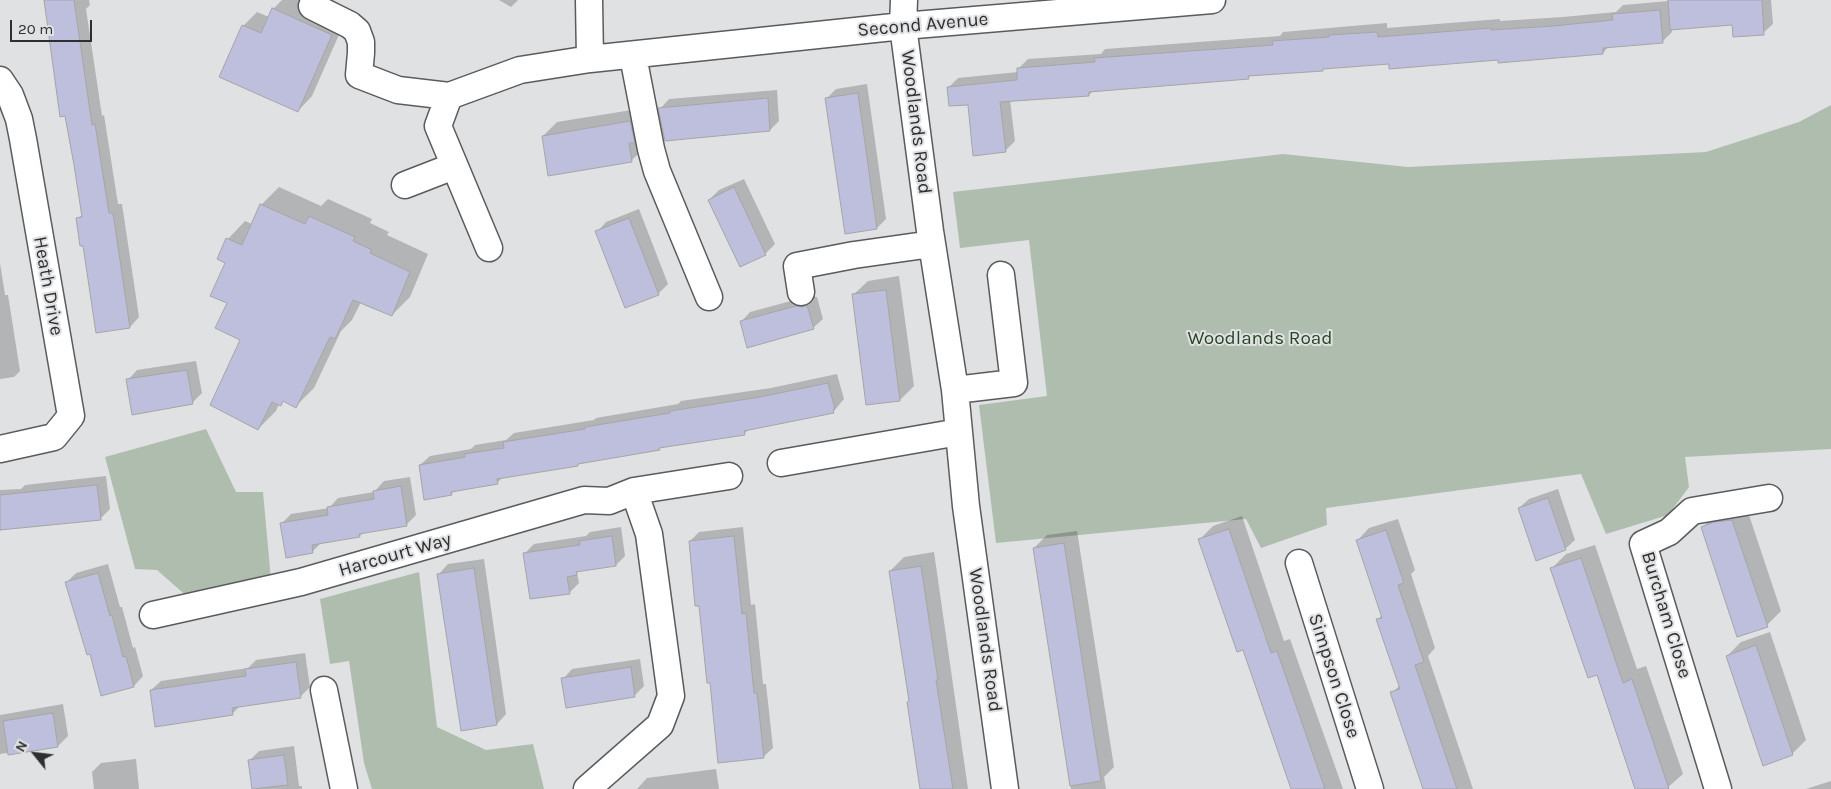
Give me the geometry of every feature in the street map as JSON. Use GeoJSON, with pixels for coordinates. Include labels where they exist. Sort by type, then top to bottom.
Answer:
{"type":"FeatureCollection","features":[{"type":"Feature","properties":{"kind":"street"},"geometry":{"type":"LineString","coordinates":[[589,0],[590,59]]}},
{"type":"Feature","properties":{"kind":"street","name":"Woodlands Road"},"geometry":{"type":"LineString","coordinates":[[904,0],[903,26],[932,244],[954,390],[966,506],[1005,789]]}},
{"type":"Feature","properties":{"kind":"street","name":"Second Avenue"},"geometry":{"type":"LineString","coordinates":[[449,96],[520,70],[590,59],[633,56],[903,26],[1212,0]]}},
{"type":"Feature","properties":{"kind":"street"},"geometry":{"type":"LineString","coordinates":[[312,6],[350,25],[357,31],[361,42],[359,75],[398,90],[449,96],[438,126],[488,248]]}},
{"type":"Feature","properties":{"kind":"street"},"geometry":{"type":"LineString","coordinates":[[633,56],[657,171],[709,297]]}},
{"type":"Feature","properties":{"kind":"street","name":"Heath Drive"},"geometry":{"type":"LineString","coordinates":[[0,80],[10,95],[22,132],[71,416],[54,437],[0,449]]}},
{"type":"Feature","properties":{"kind":"street"},"geometry":{"type":"LineString","coordinates":[[404,185],[454,166]]}},
{"type":"Feature","properties":{"kind":"street"},"geometry":{"type":"LineString","coordinates":[[800,292],[797,266],[854,255],[932,244]]}},
{"type":"Feature","properties":{"kind":"street"},"geometry":{"type":"LineString","coordinates":[[954,390],[1014,383],[1002,275]]}},
{"type":"Feature","properties":{"kind":"street"},"geometry":{"type":"LineString","coordinates":[[781,463],[959,432]]}},
{"type":"Feature","properties":{"kind":"street","name":"Harcourt Way"},"geometry":{"type":"LineString","coordinates":[[153,615],[301,582],[584,500],[609,501],[634,491],[728,476]]}},
{"type":"Feature","properties":{"kind":"street"},"geometry":{"type":"LineString","coordinates":[[589,788],[660,725],[671,696],[649,534],[634,491]]}},
{"type":"Feature","properties":{"kind":"street","name":"Burcham Close"},"geometry":{"type":"LineString","coordinates":[[1718,789],[1643,544],[1669,532],[1692,510],[1769,498]]}},
{"type":"Feature","properties":{"kind":"street","name":"Simpson Close"},"geometry":{"type":"LineString","coordinates":[[1299,563],[1370,789]]}},
{"type":"Feature","properties":{"kind":"street"},"geometry":{"type":"LineString","coordinates":[[324,690],[344,789]]}},
{"type":"Feature","properties":{"kind":"green space","name":"Woodlands Road"},"geometry":{"type":"Polygon","coordinates":[[[1831,105],[1831,449],[1685,457],[1689,487],[1668,515],[1606,534],[1581,474],[1326,508],[1327,525],[1261,548],[1246,519],[996,543],[979,405],[1047,396],[1029,240],[960,248],[953,192],[1283,154],[1408,167],[1706,152],[1799,122],[1831,105]]]}},
{"type":"Feature","properties":{"kind":"green space"},"geometry":{"type":"Polygon","coordinates":[[[206,429],[236,492],[263,492],[271,580],[190,599],[157,570],[135,569],[105,457],[206,429]]]}},
{"type":"Feature","properties":{"kind":"green space"},"geometry":{"type":"Polygon","coordinates":[[[419,572],[437,727],[486,750],[533,744],[544,789],[372,789],[364,763],[349,661],[330,664],[320,599],[419,572]]]}},
{"type":"Feature","properties":{"kind":"building"},"geometry":{"type":"Polygon","coordinates":[[[44,0],[74,0],[92,125],[95,124],[109,213],[113,213],[130,328],[96,333],[83,246],[80,246],[76,218],[82,217],[74,165],[65,116],[60,117],[44,0]]]}},
{"type":"Feature","properties":{"kind":"building"},"geometry":{"type":"Polygon","coordinates":[[[1668,0],[1762,0],[1764,35],[1733,37],[1732,25],[1670,30],[1668,0]]]}},
{"type":"Feature","properties":{"kind":"building"},"geometry":{"type":"Polygon","coordinates":[[[272,8],[332,35],[298,112],[219,77],[242,25],[261,33],[272,8]]]}},
{"type":"Feature","properties":{"kind":"building"},"geometry":{"type":"Polygon","coordinates":[[[1660,10],[1663,43],[1603,48],[1603,54],[1498,63],[1498,60],[1389,69],[1389,64],[1323,69],[1323,71],[1248,76],[1249,79],[1089,92],[1089,96],[1000,102],[1006,152],[973,156],[968,105],[949,106],[947,87],[1017,80],[1017,68],[1095,62],[1094,58],[1273,45],[1272,41],[1329,37],[1329,35],[1377,32],[1378,37],[1491,28],[1491,30],[1553,26],[1613,20],[1612,14],[1660,10]]]}},
{"type":"Feature","properties":{"kind":"building"},"geometry":{"type":"Polygon","coordinates":[[[858,93],[877,229],[845,234],[825,98],[858,93]]]}},
{"type":"Feature","properties":{"kind":"building"},"geometry":{"type":"Polygon","coordinates":[[[768,98],[770,131],[665,141],[658,108],[768,98]]]}},
{"type":"Feature","properties":{"kind":"building"},"geometry":{"type":"Polygon","coordinates":[[[630,121],[635,143],[629,143],[632,162],[548,176],[542,136],[630,121]]]}},
{"type":"Feature","properties":{"kind":"building"},"geometry":{"type":"Polygon","coordinates":[[[734,187],[766,255],[740,267],[708,200],[734,187]]]}},
{"type":"Feature","properties":{"kind":"building"},"geometry":{"type":"Polygon","coordinates":[[[260,204],[305,224],[309,216],[355,237],[353,241],[372,250],[370,253],[410,272],[392,316],[353,300],[335,339],[330,337],[296,408],[283,401],[281,406],[272,402],[258,430],[210,405],[240,340],[215,328],[227,303],[210,296],[225,263],[217,259],[226,238],[242,245],[260,204]]]}},
{"type":"Feature","properties":{"kind":"building"},"geometry":{"type":"Polygon","coordinates":[[[629,218],[659,295],[625,308],[595,231],[629,218]]]}},
{"type":"Feature","properties":{"kind":"building"},"geometry":{"type":"Polygon","coordinates":[[[886,290],[900,401],[866,405],[852,294],[886,290]]]}},
{"type":"Feature","properties":{"kind":"building"},"geometry":{"type":"Polygon","coordinates":[[[807,305],[814,329],[747,348],[740,321],[796,306],[803,307],[807,305]]]}},
{"type":"Feature","properties":{"kind":"building"},"geometry":{"type":"Polygon","coordinates":[[[187,370],[193,404],[132,415],[126,379],[187,370]]]}},
{"type":"Feature","properties":{"kind":"building"},"geometry":{"type":"Polygon","coordinates":[[[828,383],[835,409],[833,410],[834,413],[744,431],[745,435],[659,448],[660,450],[578,464],[578,466],[497,479],[498,484],[451,492],[452,495],[424,500],[419,465],[465,457],[464,454],[504,448],[503,442],[585,429],[585,427],[760,397],[828,383]]]}},
{"type":"Feature","properties":{"kind":"building"},"geometry":{"type":"Polygon","coordinates":[[[97,485],[101,520],[0,530],[0,495],[97,485]]]}},
{"type":"Feature","properties":{"kind":"building"},"geometry":{"type":"Polygon","coordinates":[[[401,486],[407,526],[359,534],[360,537],[312,545],[313,553],[286,558],[280,523],[328,515],[327,507],[374,499],[373,491],[401,486]]]}},
{"type":"Feature","properties":{"kind":"building"},"geometry":{"type":"Polygon","coordinates":[[[1548,498],[1566,550],[1536,561],[1518,508],[1548,498]]]}},
{"type":"Feature","properties":{"kind":"building"},"geometry":{"type":"Polygon","coordinates":[[[1732,520],[1768,627],[1737,637],[1701,527],[1714,522],[1732,520]]]}},
{"type":"Feature","properties":{"kind":"building"},"geometry":{"type":"Polygon","coordinates":[[[1229,529],[1271,653],[1277,651],[1325,789],[1291,789],[1243,650],[1237,652],[1198,539],[1229,529]]]}},
{"type":"Feature","properties":{"kind":"building"},"geometry":{"type":"Polygon","coordinates":[[[1386,530],[1404,583],[1398,585],[1424,662],[1415,665],[1457,789],[1423,789],[1390,692],[1400,689],[1376,619],[1382,618],[1356,540],[1386,530]]]}},
{"type":"Feature","properties":{"kind":"building"},"geometry":{"type":"Polygon","coordinates":[[[612,536],[616,566],[576,572],[577,575],[567,577],[570,594],[530,599],[523,553],[580,545],[579,541],[612,536]]]}},
{"type":"Feature","properties":{"kind":"building"},"geometry":{"type":"Polygon","coordinates":[[[734,536],[742,614],[746,613],[754,693],[757,693],[764,758],[718,763],[710,683],[707,683],[699,606],[695,606],[689,541],[734,536]]]}},
{"type":"Feature","properties":{"kind":"building"},"geometry":{"type":"Polygon","coordinates":[[[1064,543],[1101,781],[1070,786],[1033,548],[1064,543]]]}},
{"type":"Feature","properties":{"kind":"building"},"geometry":{"type":"Polygon","coordinates":[[[1581,558],[1623,683],[1632,679],[1669,789],[1635,789],[1597,675],[1588,678],[1550,568],[1581,558]]]}},
{"type":"Feature","properties":{"kind":"building"},"geometry":{"type":"Polygon","coordinates":[[[921,566],[953,789],[920,789],[907,702],[909,701],[889,571],[921,566]]]}},
{"type":"Feature","properties":{"kind":"building"},"geometry":{"type":"Polygon","coordinates":[[[474,568],[497,725],[461,731],[437,574],[474,568]]]}},
{"type":"Feature","properties":{"kind":"building"},"geometry":{"type":"Polygon","coordinates":[[[98,573],[123,657],[126,656],[134,687],[101,696],[90,654],[87,655],[65,582],[98,573]]]}},
{"type":"Feature","properties":{"kind":"building"},"geometry":{"type":"Polygon","coordinates":[[[1756,645],[1793,755],[1763,766],[1726,656],[1756,645]]]}},
{"type":"Feature","properties":{"kind":"building"},"geometry":{"type":"Polygon","coordinates":[[[296,662],[301,698],[232,708],[233,715],[155,727],[150,690],[246,676],[245,669],[296,662]]]}},
{"type":"Feature","properties":{"kind":"building"},"geometry":{"type":"Polygon","coordinates":[[[631,667],[635,697],[566,708],[561,678],[631,667]]]}},
{"type":"Feature","properties":{"kind":"building"},"geometry":{"type":"Polygon","coordinates":[[[53,713],[58,747],[8,755],[3,721],[53,713]]]}},
{"type":"Feature","properties":{"kind":"building"},"geometry":{"type":"Polygon","coordinates":[[[284,755],[288,785],[252,789],[248,760],[284,755]]]}}]}
